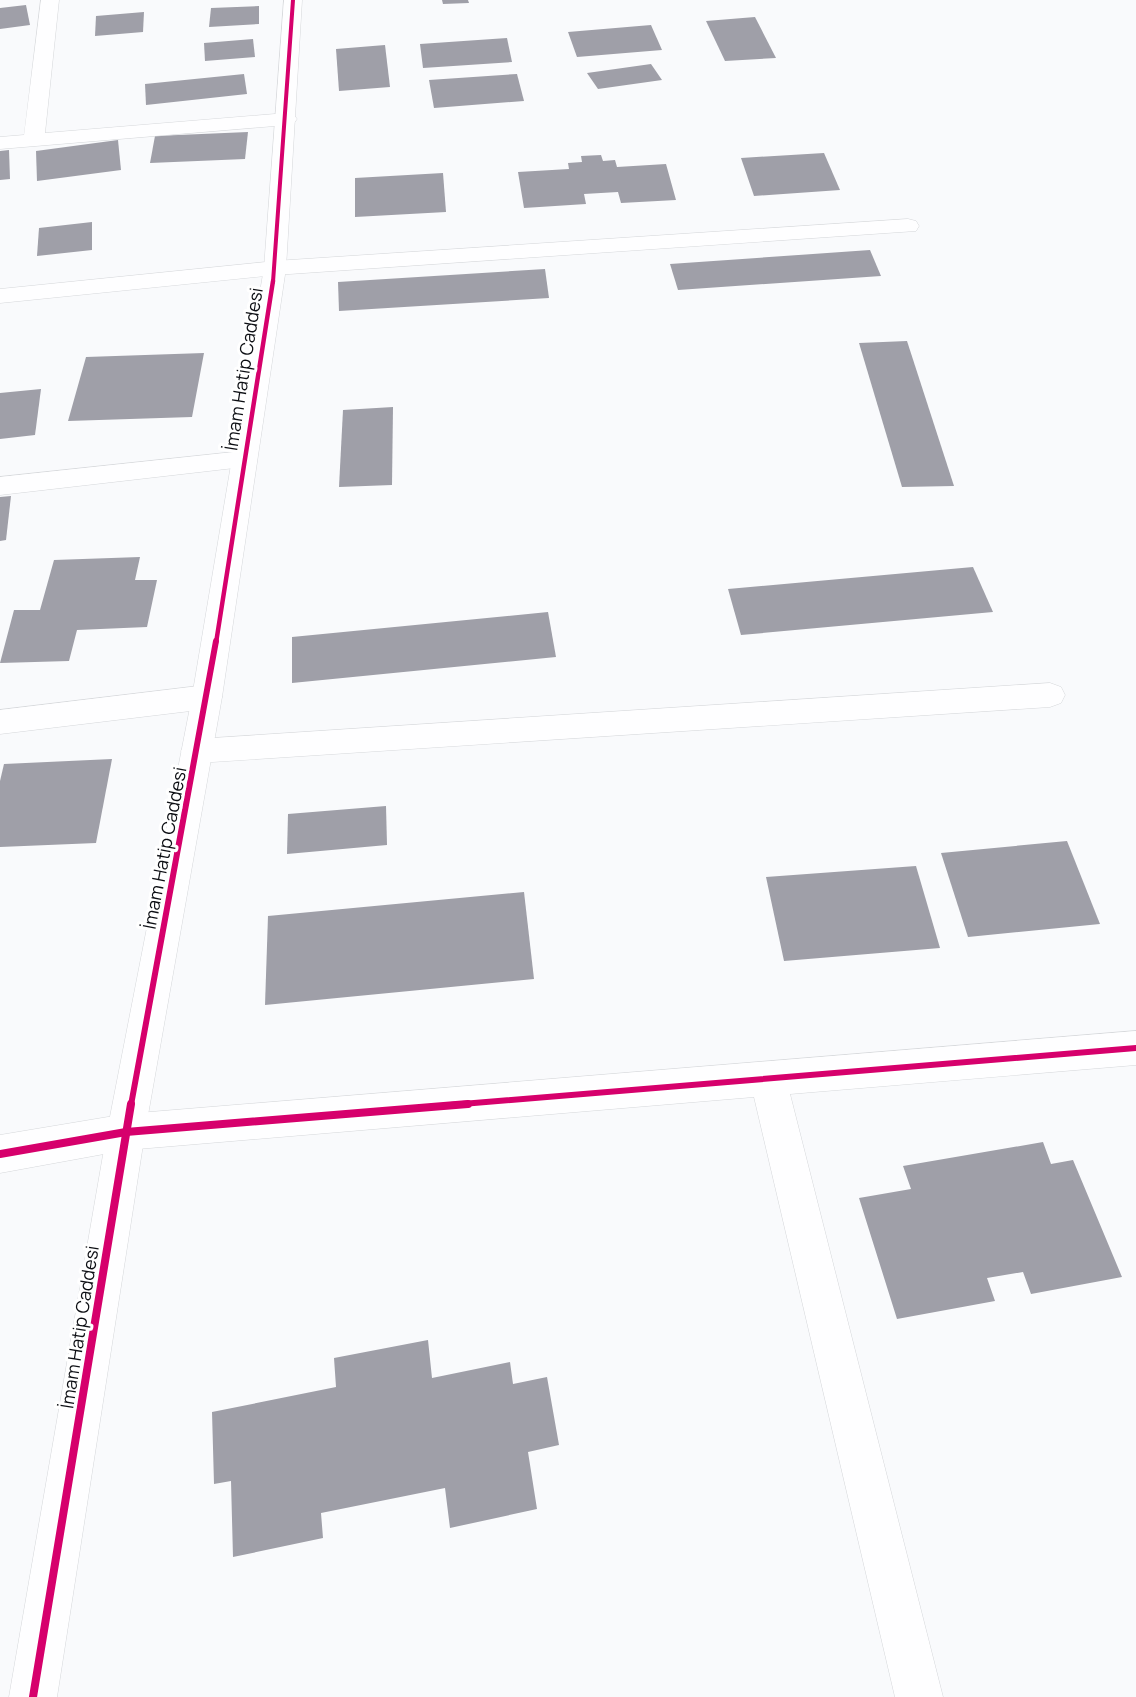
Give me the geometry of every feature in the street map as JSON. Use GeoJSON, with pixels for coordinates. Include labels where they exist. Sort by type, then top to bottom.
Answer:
{"type":"FeatureCollection","features":[{"type":"Feature","properties":{"kind":"street"},"geometry":{"type":"LineString","coordinates":[[34,138],[50,0]]}},
{"type":"Feature","properties":{"kind":"street","name":"İmam Hatip Caddesi"},"geometry":{"type":"LineString","coordinates":[[33,1697],[126,1132],[207,697],[275,268],[287,119],[293,0]]}},
{"type":"Feature","properties":{"kind":"street"},"geometry":{"type":"LineString","coordinates":[[0,143],[34,138],[287,119]]}},
{"type":"Feature","properties":{"kind":"street"},"geometry":{"type":"LineString","coordinates":[[0,296],[275,268],[908,226]]}},
{"type":"Feature","properties":{"kind":"street"},"geometry":{"type":"LineString","coordinates":[[0,486],[243,460]]}},
{"type":"Feature","properties":{"kind":"street"},"geometry":{"type":"LineString","coordinates":[[197,751],[1050,695]]}},
{"type":"Feature","properties":{"kind":"street"},"geometry":{"type":"LineString","coordinates":[[0,722],[207,697]]}},
{"type":"Feature","properties":{"kind":"street"},"geometry":{"type":"LineString","coordinates":[[0,1154],[126,1132],[1136,1048]]}},
{"type":"Feature","properties":{"kind":"street"},"geometry":{"type":"LineString","coordinates":[[768,1079],[919,1697]]}},
{"type":"Feature","properties":{"kind":"building"},"geometry":{"type":"Polygon","coordinates":[[[442,0],[468,0],[469,3],[443,4],[442,0]]]}},
{"type":"Feature","properties":{"kind":"building"},"geometry":{"type":"Polygon","coordinates":[[[26,5],[30,25],[0,29],[0,8],[26,5]]]}},
{"type":"Feature","properties":{"kind":"building"},"geometry":{"type":"Polygon","coordinates":[[[259,6],[259,24],[209,27],[211,8],[259,6]]]}},
{"type":"Feature","properties":{"kind":"building"},"geometry":{"type":"Polygon","coordinates":[[[144,12],[143,32],[95,36],[96,16],[144,12]]]}},
{"type":"Feature","properties":{"kind":"building"},"geometry":{"type":"Polygon","coordinates":[[[755,17],[776,58],[725,61],[706,21],[755,17]]]}},
{"type":"Feature","properties":{"kind":"building"},"geometry":{"type":"Polygon","coordinates":[[[651,25],[662,50],[577,57],[568,32],[651,25]]]}},
{"type":"Feature","properties":{"kind":"building"},"geometry":{"type":"Polygon","coordinates":[[[507,38],[512,62],[423,68],[420,44],[507,38]]]}},
{"type":"Feature","properties":{"kind":"building"},"geometry":{"type":"Polygon","coordinates":[[[253,39],[255,57],[205,61],[204,43],[253,39]]]}},
{"type":"Feature","properties":{"kind":"building"},"geometry":{"type":"Polygon","coordinates":[[[385,45],[390,87],[339,91],[336,49],[385,45]]]}},
{"type":"Feature","properties":{"kind":"building"},"geometry":{"type":"Polygon","coordinates":[[[651,64],[662,80],[598,89],[587,73],[651,64]]]}},
{"type":"Feature","properties":{"kind":"building"},"geometry":{"type":"Polygon","coordinates":[[[244,74],[247,94],[146,105],[145,84],[244,74]]]}},
{"type":"Feature","properties":{"kind":"building"},"geometry":{"type":"Polygon","coordinates":[[[517,74],[524,101],[434,108],[429,80],[517,74]]]}},
{"type":"Feature","properties":{"kind":"building"},"geometry":{"type":"Polygon","coordinates":[[[248,132],[245,159],[150,163],[155,136],[248,132]]]}},
{"type":"Feature","properties":{"kind":"building"},"geometry":{"type":"Polygon","coordinates":[[[118,140],[121,170],[37,181],[36,151],[118,140]]]}},
{"type":"Feature","properties":{"kind":"building"},"geometry":{"type":"Polygon","coordinates":[[[9,150],[10,179],[0,180],[0,151],[9,150]]]}},
{"type":"Feature","properties":{"kind":"building"},"geometry":{"type":"Polygon","coordinates":[[[824,153],[840,190],[754,196],[741,158],[824,153]]]}},
{"type":"Feature","properties":{"kind":"building"},"geometry":{"type":"Polygon","coordinates":[[[601,155],[603,161],[615,160],[617,167],[666,164],[676,200],[621,203],[618,192],[584,194],[586,204],[524,208],[518,172],[569,169],[568,163],[582,162],[581,156],[601,155]]]}},
{"type":"Feature","properties":{"kind":"building"},"geometry":{"type":"Polygon","coordinates":[[[443,173],[446,212],[355,217],[355,178],[443,173]]]}},
{"type":"Feature","properties":{"kind":"building"},"geometry":{"type":"Polygon","coordinates":[[[92,222],[92,250],[37,256],[39,228],[92,222]]]}},
{"type":"Feature","properties":{"kind":"building"},"geometry":{"type":"Polygon","coordinates":[[[870,250],[881,276],[678,290],[670,264],[870,250]]]}},
{"type":"Feature","properties":{"kind":"building"},"geometry":{"type":"Polygon","coordinates":[[[545,269],[549,298],[339,311],[338,282],[545,269]]]}},
{"type":"Feature","properties":{"kind":"building"},"geometry":{"type":"Polygon","coordinates":[[[907,341],[954,486],[902,487],[859,343],[907,341]]]}},
{"type":"Feature","properties":{"kind":"building"},"geometry":{"type":"Polygon","coordinates":[[[204,353],[192,417],[68,421],[86,357],[204,353]]]}},
{"type":"Feature","properties":{"kind":"building"},"geometry":{"type":"Polygon","coordinates":[[[41,389],[35,435],[0,439],[0,393],[41,389]]]}},
{"type":"Feature","properties":{"kind":"building"},"geometry":{"type":"Polygon","coordinates":[[[393,407],[392,485],[339,487],[343,410],[393,407]]]}},
{"type":"Feature","properties":{"kind":"building"},"geometry":{"type":"Polygon","coordinates":[[[11,496],[6,540],[0,541],[0,497],[11,496]]]}},
{"type":"Feature","properties":{"kind":"building"},"geometry":{"type":"Polygon","coordinates":[[[140,557],[135,580],[157,580],[147,627],[77,630],[69,661],[0,663],[14,610],[40,610],[54,560],[140,557]]]}},
{"type":"Feature","properties":{"kind":"building"},"geometry":{"type":"Polygon","coordinates":[[[973,567],[993,612],[741,635],[728,589],[973,567]]]}},
{"type":"Feature","properties":{"kind":"building"},"geometry":{"type":"Polygon","coordinates":[[[548,612],[556,657],[292,683],[292,637],[548,612]]]}},
{"type":"Feature","properties":{"kind":"building"},"geometry":{"type":"Polygon","coordinates":[[[112,759],[96,843],[0,847],[0,781],[4,764],[112,759]]]}},
{"type":"Feature","properties":{"kind":"building"},"geometry":{"type":"Polygon","coordinates":[[[386,806],[387,845],[287,854],[288,814],[386,806]]]}},
{"type":"Feature","properties":{"kind":"building"},"geometry":{"type":"Polygon","coordinates":[[[1067,841],[1100,924],[968,937],[941,853],[1067,841]]]}},
{"type":"Feature","properties":{"kind":"building"},"geometry":{"type":"Polygon","coordinates":[[[916,866],[940,948],[784,961],[766,877],[916,866]]]}},
{"type":"Feature","properties":{"kind":"building"},"geometry":{"type":"Polygon","coordinates":[[[524,892],[534,979],[265,1005],[268,916],[524,892]]]}},
{"type":"Feature","properties":{"kind":"building"},"geometry":{"type":"Polygon","coordinates":[[[1043,1142],[1051,1164],[1073,1160],[1122,1277],[1031,1294],[1023,1272],[987,1278],[995,1301],[897,1319],[859,1198],[911,1189],[903,1166],[1043,1142]]]}},
{"type":"Feature","properties":{"kind":"building"},"geometry":{"type":"Polygon","coordinates":[[[428,1340],[432,1378],[510,1362],[513,1384],[547,1377],[559,1445],[528,1452],[537,1509],[450,1528],[445,1488],[321,1513],[323,1538],[233,1557],[231,1481],[214,1484],[212,1412],[336,1387],[334,1358],[428,1340]]]}},
{"type":"Feature","properties":{"kind":"cycle path"},"geometry":{"type":"LineString","coordinates":[[33,1697],[126,1132],[207,697],[275,268],[293,0]]}},
{"type":"Feature","properties":{"kind":"cycle path"},"geometry":{"type":"LineString","coordinates":[[0,1154],[126,1132],[1136,1048]]}}]}
